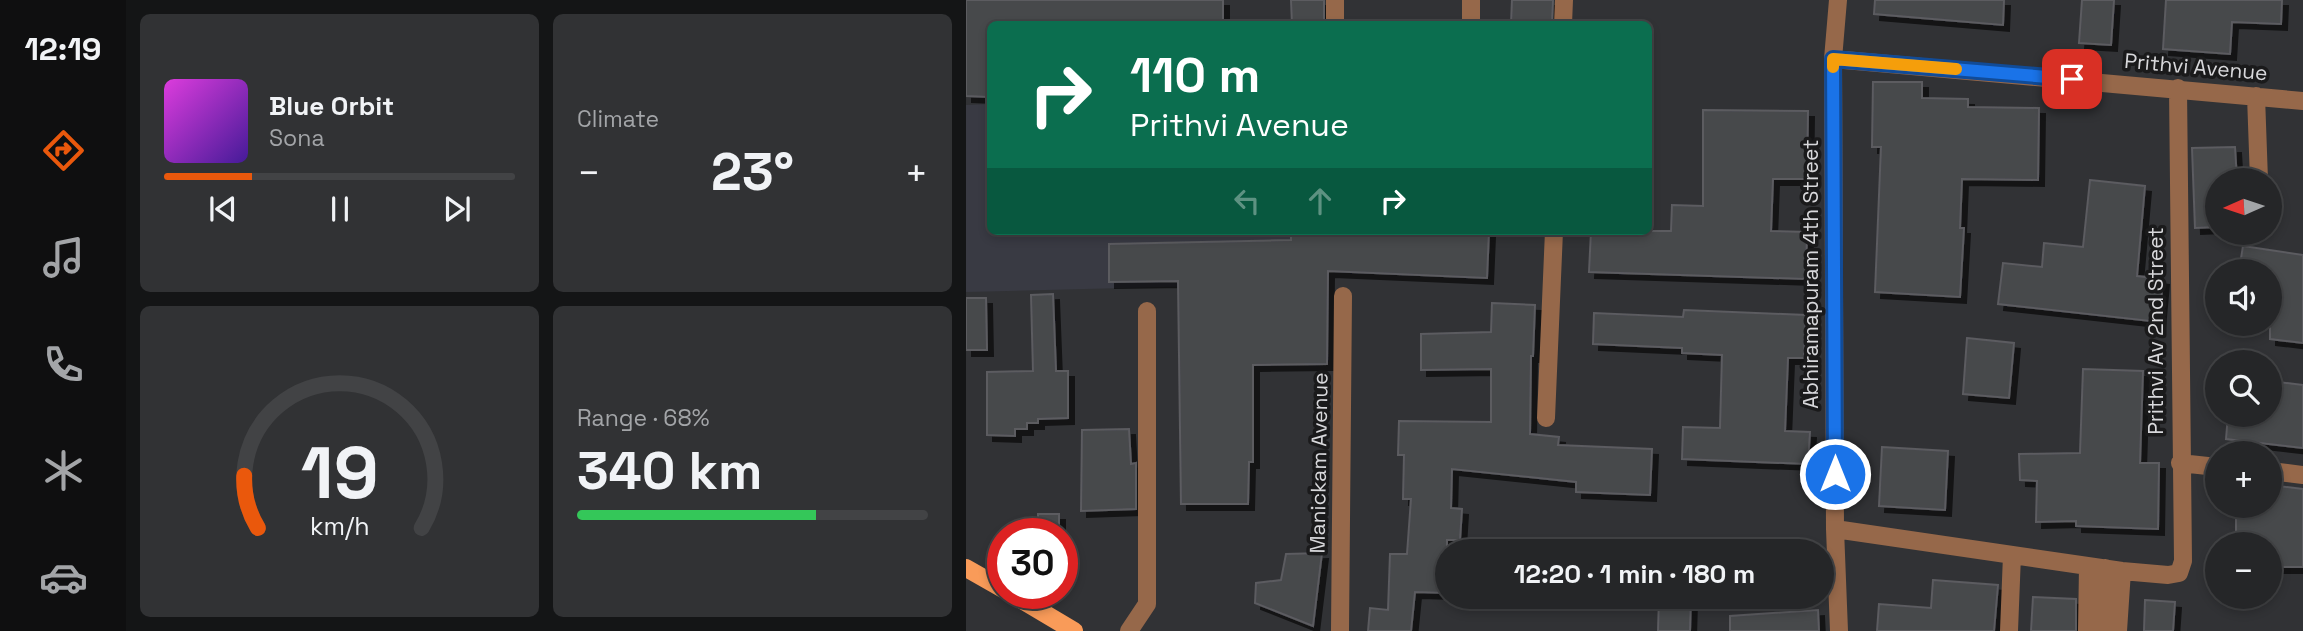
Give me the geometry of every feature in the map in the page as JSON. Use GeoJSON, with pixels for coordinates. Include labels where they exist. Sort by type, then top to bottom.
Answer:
{"type":"FeatureCollection","features":[{"type":"Feature","properties":{"kind":"main road"},"geometry":{"type":"LineString","coordinates":[[966,568],[987,580]]}},
{"type":"Feature","properties":{"kind":"main road"},"geometry":{"type":"LineString","coordinates":[[1037,609],[1074,631]]}},
{"type":"Feature","properties":{"kind":"street"},"geometry":{"type":"LineString","coordinates":[[1335,0],[1335,21]]}},
{"type":"Feature","properties":{"kind":"street"},"geometry":{"type":"LineString","coordinates":[[1471,0],[1471,21]]}},
{"type":"Feature","properties":{"kind":"street"},"geometry":{"type":"LineString","coordinates":[[1563,21],[1564,0]]}},
{"type":"Feature","properties":{"kind":"street","name":"Abhiramapuram 4th Street"},"geometry":{"type":"LineString","coordinates":[[1833,539],[1833,59],[1838,0]]}},
{"type":"Feature","properties":{"kind":"street","name":"Prithvi Avenue"},"geometry":{"type":"LineString","coordinates":[[1833,59],[2303,101]]}},
{"type":"Feature","properties":{"kind":"street","name":"Prithvi Av 2nd Street"},"geometry":{"type":"LineString","coordinates":[[2105,568],[2168,575],[2179,573],[2183,561],[2178,88]]}},
{"type":"Feature","properties":{"kind":"street"},"geometry":{"type":"LineString","coordinates":[[2256,96],[2259,168]]}},
{"type":"Feature","properties":{"kind":"street"},"geometry":{"type":"LineString","coordinates":[[1546,418],[1554,235]]}},
{"type":"Feature","properties":{"kind":"street","name":"Manickam Avenue"},"geometry":{"type":"LineString","coordinates":[[1340,631],[1343,296]]}},
{"type":"Feature","properties":{"kind":"street"},"geometry":{"type":"LineString","coordinates":[[1129,631],[1147,604],[1147,311]]}},
{"type":"Feature","properties":{"kind":"street"},"geometry":{"type":"LineString","coordinates":[[2180,463],[2205,466]]}},
{"type":"Feature","properties":{"kind":"street"},"geometry":{"type":"LineString","coordinates":[[2282,472],[2303,475]]}},
{"type":"Feature","properties":{"kind":"street"},"geometry":{"type":"LineString","coordinates":[[1835,529],[2105,568]]}},
{"type":"Feature","properties":{"kind":"street"},"geometry":{"type":"LineString","coordinates":[[2009,631],[2012,555]]}},
{"type":"Feature","properties":{"kind":"street"},"geometry":{"type":"LineString","coordinates":[[2087,631],[2105,568]]}},
{"type":"Feature","properties":{"kind":"street"},"geometry":{"type":"LineString","coordinates":[[2102,631],[2105,568]]}},
{"type":"Feature","properties":{"kind":"street"},"geometry":{"type":"LineString","coordinates":[[2105,568],[2118,631]]}},
{"type":"Feature","properties":{"kind":"street","name":"Abhiramapuram 4th Street"},"geometry":{"type":"LineString","coordinates":[[1834,599],[1839,631]]}},
{"type":"Feature","properties":{"kind":"shaded area"},"geometry":{"type":"Polygon","coordinates":[[[987,104],[987,235],[1323,235],[1324,283],[966,292],[966,105],[987,104]]]}},
{"type":"Feature","properties":{"kind":"building"},"geometry":{"type":"Polygon","coordinates":[[[966,0],[1223,0],[1223,21],[987,21],[987,97],[966,96],[966,0]]]}},
{"type":"Feature","properties":{"kind":"building"},"geometry":{"type":"Polygon","coordinates":[[[1291,0],[1324,0],[1324,21],[1292,21],[1291,0]]]}},
{"type":"Feature","properties":{"kind":"building"},"geometry":{"type":"Polygon","coordinates":[[[1512,0],[1553,0],[1552,21],[1511,21],[1512,0]]]}},
{"type":"Feature","properties":{"kind":"building"},"geometry":{"type":"Polygon","coordinates":[[[1875,0],[2004,0],[2003,25],[1874,14],[1875,0]]]}},
{"type":"Feature","properties":{"kind":"building"},"geometry":{"type":"Polygon","coordinates":[[[2082,0],[2114,0],[2111,45],[2079,43],[2082,0]]]}},
{"type":"Feature","properties":{"kind":"building"},"geometry":{"type":"Polygon","coordinates":[[[2166,0],[2282,0],[2281,24],[2232,22],[2230,54],[2163,49],[2166,0]]]}},
{"type":"Feature","properties":{"kind":"building"},"geometry":{"type":"Polygon","coordinates":[[[1873,82],[1922,82],[1922,98],[1968,99],[1968,107],[2039,108],[2038,180],[1962,179],[1960,228],[1964,228],[1960,297],[1875,292],[1881,147],[1872,147],[1873,82]]]}},
{"type":"Feature","properties":{"kind":"building"},"geometry":{"type":"Polygon","coordinates":[[[1703,110],[1808,111],[1807,179],[1773,179],[1771,231],[1807,232],[1806,279],[1589,272],[1591,235],[1652,235],[1652,231],[1671,231],[1672,205],[1703,206],[1703,110]]]}},
{"type":"Feature","properties":{"kind":"building"},"geometry":{"type":"Polygon","coordinates":[[[2235,147],[2236,168],[2205,168],[2205,228],[2195,228],[2192,148],[2235,147]]]}},
{"type":"Feature","properties":{"kind":"building"},"geometry":{"type":"Polygon","coordinates":[[[2090,180],[2145,186],[2137,276],[2163,279],[2159,322],[1998,304],[2003,263],[2042,267],[2044,243],[2083,247],[2090,180]]]}},
{"type":"Feature","properties":{"kind":"building"},"geometry":{"type":"Polygon","coordinates":[[[1291,235],[1489,235],[1487,278],[1328,271],[1327,364],[1253,365],[1253,462],[1249,462],[1248,504],[1181,504],[1178,281],[1109,282],[1109,244],[1291,240],[1291,235]]]}},
{"type":"Feature","properties":{"kind":"building"},"geometry":{"type":"Polygon","coordinates":[[[2243,246],[2303,255],[2303,343],[2270,339],[2270,336],[2282,336],[2282,259],[2241,259],[2243,246]]]}},
{"type":"Feature","properties":{"kind":"building"},"geometry":{"type":"Polygon","coordinates":[[[1053,294],[1056,371],[1068,371],[1068,418],[1038,419],[1038,423],[1027,423],[1027,429],[1015,429],[1015,436],[987,435],[987,372],[1033,371],[1031,295],[1053,294]]]}},
{"type":"Feature","properties":{"kind":"building"},"geometry":{"type":"Polygon","coordinates":[[[966,298],[986,298],[987,350],[966,350],[966,298]]]}},
{"type":"Feature","properties":{"kind":"building"},"geometry":{"type":"Polygon","coordinates":[[[1492,303],[1535,305],[1530,434],[1559,437],[1558,445],[1652,449],[1650,495],[1576,492],[1576,482],[1452,469],[1451,508],[1462,509],[1460,539],[1435,539],[1435,593],[1415,592],[1411,631],[1368,631],[1370,608],[1388,610],[1390,554],[1407,554],[1411,499],[1403,499],[1404,455],[1398,455],[1399,421],[1491,422],[1491,369],[1421,370],[1421,334],[1491,332],[1492,303]]]}},
{"type":"Feature","properties":{"kind":"building"},"geometry":{"type":"Polygon","coordinates":[[[1684,310],[1806,315],[1804,358],[1788,358],[1785,431],[1810,432],[1808,464],[1682,459],[1683,427],[1720,428],[1722,355],[1682,353],[1682,348],[1593,344],[1594,313],[1683,317],[1684,310]]]}},
{"type":"Feature","properties":{"kind":"building"},"geometry":{"type":"Polygon","coordinates":[[[1967,338],[2014,343],[2009,398],[1963,394],[1967,338]]]}},
{"type":"Feature","properties":{"kind":"building"},"geometry":{"type":"Polygon","coordinates":[[[2083,369],[2143,371],[2140,463],[2159,463],[2158,529],[2076,526],[2076,521],[2036,522],[2037,481],[2020,480],[2019,454],[2080,453],[2083,369]]]}},
{"type":"Feature","properties":{"kind":"building"},"geometry":{"type":"Polygon","coordinates":[[[2282,382],[2303,385],[2303,448],[2282,446],[2282,441],[2226,439],[2227,427],[2282,427],[2282,382]]]}},
{"type":"Feature","properties":{"kind":"building"},"geometry":{"type":"Polygon","coordinates":[[[1129,429],[1131,464],[1136,463],[1136,509],[1081,511],[1082,430],[1129,429]]]}},
{"type":"Feature","properties":{"kind":"building"},"geometry":{"type":"Polygon","coordinates":[[[1882,447],[1948,451],[1945,510],[1879,506],[1882,447]]]}},
{"type":"Feature","properties":{"kind":"building"},"geometry":{"type":"Polygon","coordinates":[[[2282,486],[2303,489],[2303,567],[2282,567],[2282,532],[2236,532],[2236,518],[2282,518],[2282,486]]]}},
{"type":"Feature","properties":{"kind":"building"},"geometry":{"type":"Polygon","coordinates":[[[1038,514],[1059,514],[1059,518],[1038,518],[1038,514]]]}},
{"type":"Feature","properties":{"kind":"building"},"geometry":{"type":"Polygon","coordinates":[[[1322,553],[1313,626],[1255,603],[1256,583],[1281,580],[1286,554],[1322,553]]]}},
{"type":"Feature","properties":{"kind":"building"},"geometry":{"type":"Polygon","coordinates":[[[1933,580],[1998,585],[1994,631],[1877,631],[1879,604],[1931,608],[1933,580]]]}},
{"type":"Feature","properties":{"kind":"building"},"geometry":{"type":"Polygon","coordinates":[[[2033,597],[2076,599],[2076,631],[2031,631],[2033,597]]]}},
{"type":"Feature","properties":{"kind":"building"},"geometry":{"type":"Polygon","coordinates":[[[2145,600],[2175,602],[2173,631],[2144,631],[2145,600]]]}},
{"type":"Feature","properties":{"kind":"building"},"geometry":{"type":"Polygon","coordinates":[[[1659,609],[1691,609],[1690,631],[1658,631],[1659,609]]]}},
{"type":"Feature","properties":{"kind":"building"},"geometry":{"type":"Polygon","coordinates":[[[1818,610],[1819,631],[1730,631],[1730,616],[1818,610]]]}},
{"type":"Feature","properties":{"kind":"slow traffic"},"geometry":{"type":"LineString","coordinates":[[1833,67],[1833,59],[1956,69]]}},
{"type":"Feature","properties":{"kind":"route"},"geometry":{"type":"LineString","coordinates":[[1835,474],[1833,59],[2072,79]]}}]}
